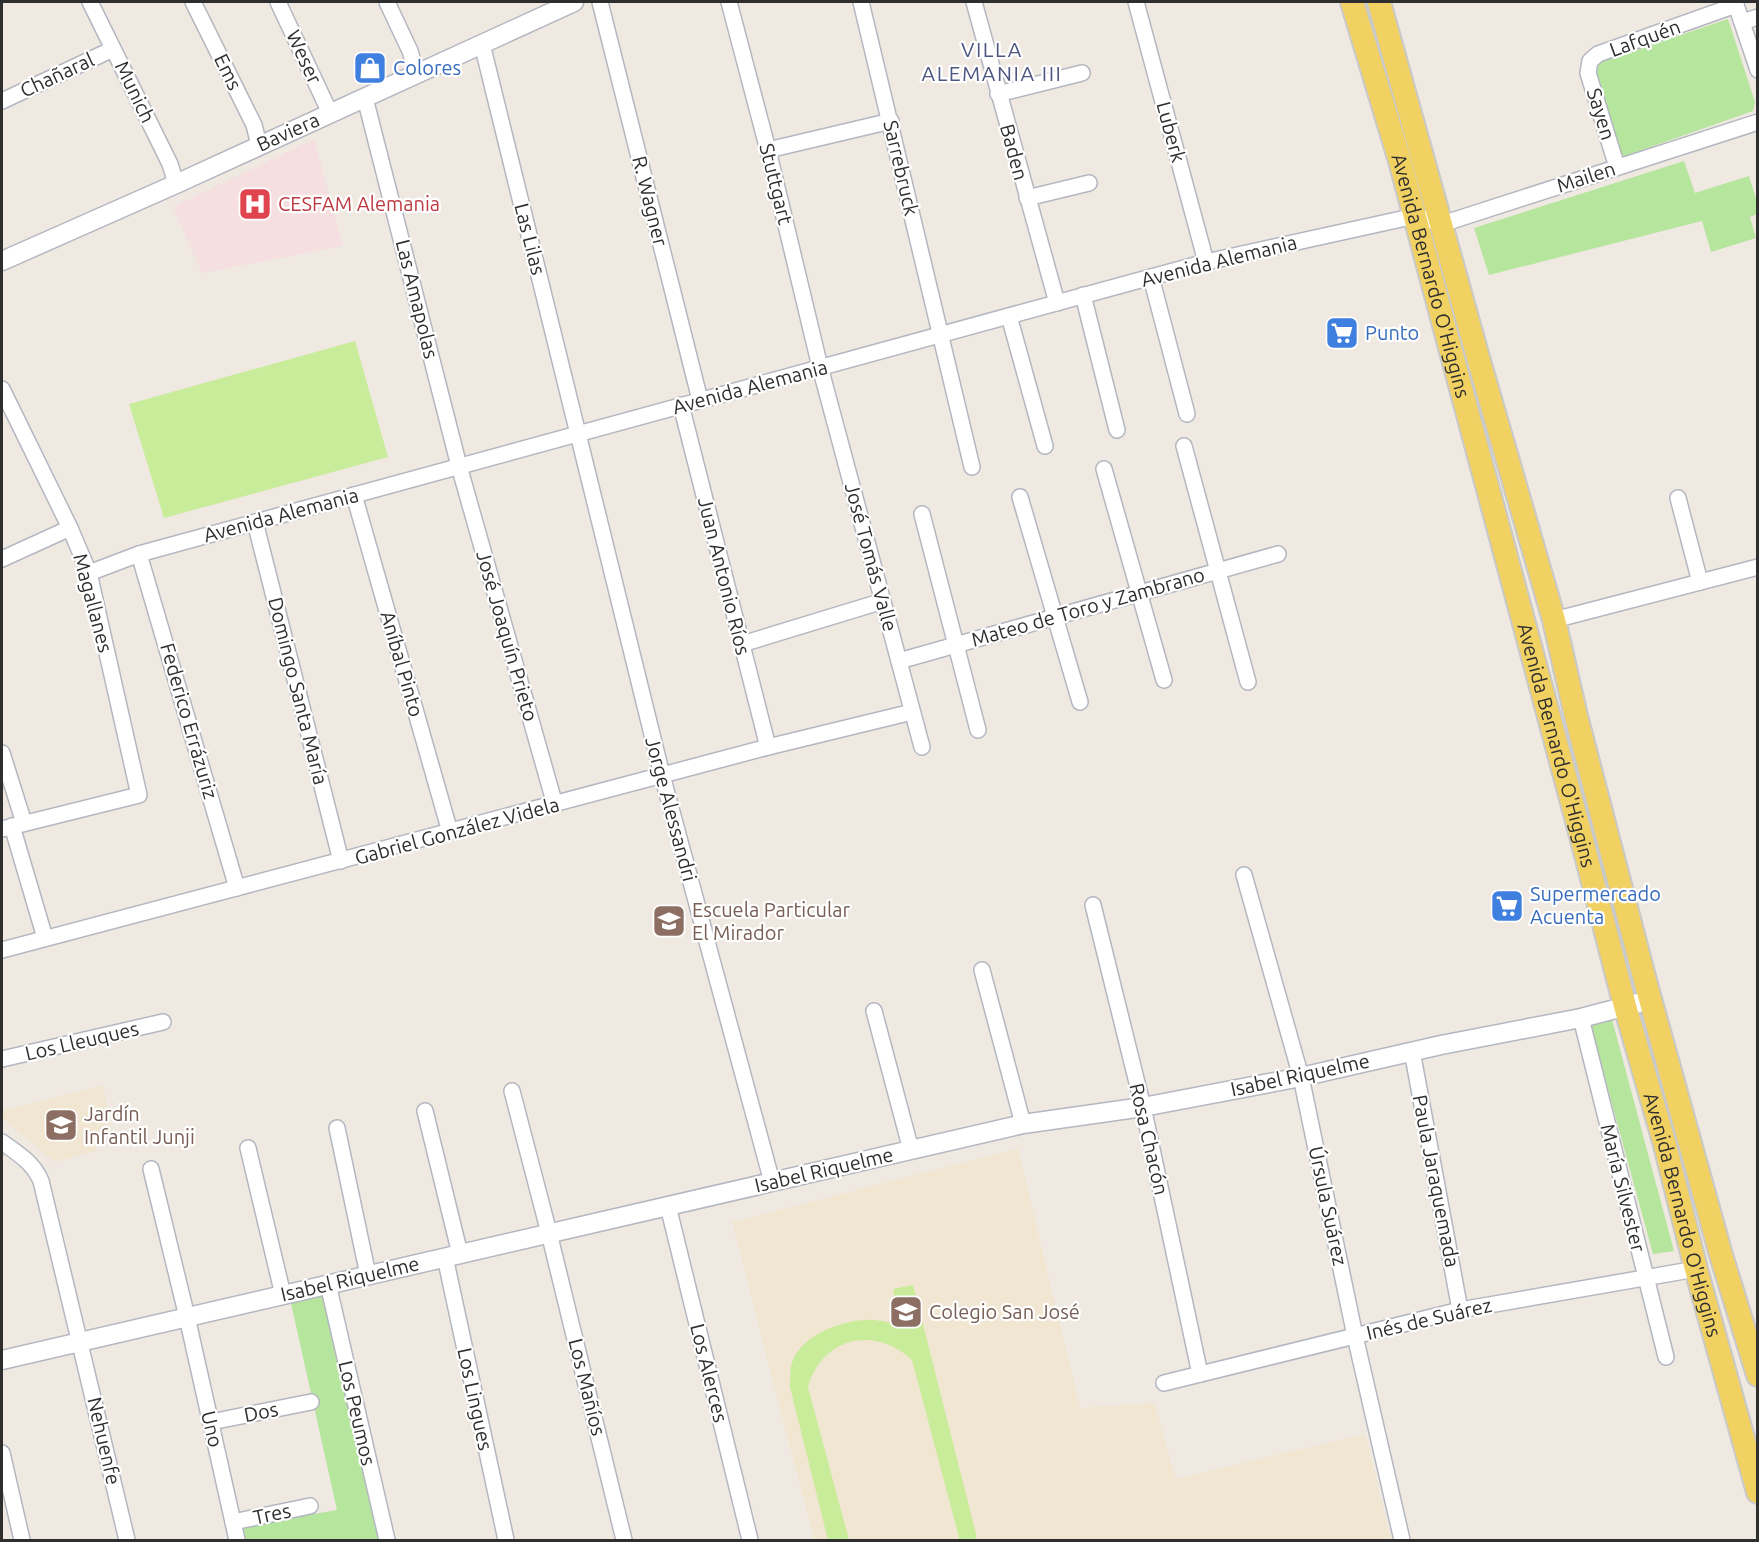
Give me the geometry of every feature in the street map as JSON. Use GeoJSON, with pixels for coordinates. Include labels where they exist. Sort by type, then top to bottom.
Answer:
{"type":"FeatureCollection","features":[{"type":"Feature","properties":{"kind":"main road","name":"Avenida Bernardo O'Higgins"},"geometry":{"type":"LineString","coordinates":[[1352,2],[1414,216],[1696,1269],[1753,1454],[1758,1492]]}},
{"type":"Feature","properties":{"kind":"main road","name":"Avenida Bernardo O'Higgins"},"geometry":{"type":"LineString","coordinates":[[1379,2],[1443,224],[1479,362],[1554,620],[1576,716],[1650,1000],[1720,1255],[1758,1375]]}},
{"type":"Feature","properties":{"kind":"main road"},"geometry":{"type":"LineString","coordinates":[[1495,515],[1505,527],[1525,599],[1535,611],[1554,620]]}},
{"type":"Feature","properties":{"kind":"main road"},"geometry":{"type":"LineString","coordinates":[[1544,699],[1548,687],[1536,641],[1541,628],[1554,620]]}},
{"type":"Feature","properties":{"kind":"main road"},"geometry":{"type":"LineString","coordinates":[[1674,1182],[1687,1199],[1697,1236],[1708,1248],[1720,1255]]}},
{"type":"Feature","properties":{"kind":"street","name":"Munich"},"geometry":{"type":"LineString","coordinates":[[90,2],[170,164],[176,184]]}},
{"type":"Feature","properties":{"kind":"street","name":"Ems"},"geometry":{"type":"LineString","coordinates":[[193,2],[254,125],[259,145]]}},
{"type":"Feature","properties":{"kind":"street","name":"Weser"},"geometry":{"type":"LineString","coordinates":[[278,2],[330,113]]}},
{"type":"Feature","properties":{"kind":"street"},"geometry":{"type":"LineString","coordinates":[[387,2],[410,51],[417,74]]}},
{"type":"Feature","properties":{"kind":"street","name":"Baviera"},"geometry":{"type":"LineString","coordinates":[[2,261],[574,2]]}},
{"type":"Feature","properties":{"kind":"street","name":"R. Wagner"},"geometry":{"type":"LineString","coordinates":[[600,2],[700,400]]}},
{"type":"Feature","properties":{"kind":"street","name":"Stuttgart"},"geometry":{"type":"LineString","coordinates":[[729,2],[768,150],[820,368]]}},
{"type":"Feature","properties":{"kind":"street","name":"Sarrebruck"},"geometry":{"type":"LineString","coordinates":[[861,2],[972,467]]}},
{"type":"Feature","properties":{"kind":"street","name":"Baden"},"geometry":{"type":"LineString","coordinates":[[974,2],[1057,303]]}},
{"type":"Feature","properties":{"kind":"street","name":"Luberk"},"geometry":{"type":"LineString","coordinates":[[1136,2],[1206,262]]}},
{"type":"Feature","properties":{"kind":"street"},"geometry":{"type":"LineString","coordinates":[[1735,3],[1758,70]]}},
{"type":"Feature","properties":{"kind":"street","name":"Lafquén"},"geometry":{"type":"LineString","coordinates":[[1590,62],[1598,54],[1735,3]]}},
{"type":"Feature","properties":{"kind":"street"},"geometry":{"type":"LineString","coordinates":[[1742,22],[1758,17]]}},
{"type":"Feature","properties":{"kind":"street","name":"Las Lilas"},"geometry":{"type":"LineString","coordinates":[[482,44],[578,434]]}},
{"type":"Feature","properties":{"kind":"street","name":"Chañaral"},"geometry":{"type":"LineString","coordinates":[[2,101],[113,49]]}},
{"type":"Feature","properties":{"kind":"street","name":"Sayen"},"geometry":{"type":"LineString","coordinates":[[1590,62],[1588,73],[1617,167]]}},
{"type":"Feature","properties":{"kind":"street"},"geometry":{"type":"LineString","coordinates":[[998,94],[1082,73]]}},
{"type":"Feature","properties":{"kind":"street","name":"Las Amapolas"},"geometry":{"type":"LineString","coordinates":[[365,98],[459,466]]}},
{"type":"Feature","properties":{"kind":"street"},"geometry":{"type":"LineString","coordinates":[[768,150],[891,121]]}},
{"type":"Feature","properties":{"kind":"street","name":"Mailen"},"geometry":{"type":"LineString","coordinates":[[1443,224],[1758,122]]}},
{"type":"Feature","properties":{"kind":"street"},"geometry":{"type":"LineString","coordinates":[[1027,198],[1089,183]]}},
{"type":"Feature","properties":{"kind":"street"},"geometry":{"type":"LineString","coordinates":[[1414,216],[1443,224]]}},
{"type":"Feature","properties":{"kind":"street","name":"Avenida Alemania"},"geometry":{"type":"LineString","coordinates":[[89,573],[140,554],[1206,262],[1414,216]]}},
{"type":"Feature","properties":{"kind":"street"},"geometry":{"type":"LineString","coordinates":[[1151,277],[1187,414]]}},
{"type":"Feature","properties":{"kind":"street"},"geometry":{"type":"LineString","coordinates":[[1083,296],[1117,430]]}},
{"type":"Feature","properties":{"kind":"street"},"geometry":{"type":"LineString","coordinates":[[1009,316],[1045,446]]}},
{"type":"Feature","properties":{"kind":"street","name":"José Tomás Valle"},"geometry":{"type":"LineString","coordinates":[[820,368],[922,747]]}},
{"type":"Feature","properties":{"kind":"street","name":"Magallanes"},"geometry":{"type":"LineString","coordinates":[[2,389],[6,409],[70,528],[89,573],[139,795],[12,826]]}},
{"type":"Feature","properties":{"kind":"street","name":"Juan Antonio Ríos"},"geometry":{"type":"LineString","coordinates":[[681,405],[768,747]]}},
{"type":"Feature","properties":{"kind":"street","name":"Jorge Alessandri"},"geometry":{"type":"LineString","coordinates":[[578,434],[662,775],[772,1182]]}},
{"type":"Feature","properties":{"kind":"street"},"geometry":{"type":"LineString","coordinates":[[1184,446],[1248,682]]}},
{"type":"Feature","properties":{"kind":"street","name":"José Joaquín Prieto"},"geometry":{"type":"LineString","coordinates":[[459,466],[555,805]]}},
{"type":"Feature","properties":{"kind":"street"},"geometry":{"type":"LineString","coordinates":[[1104,469],[1164,680]]}},
{"type":"Feature","properties":{"kind":"street","name":"Aníbal Pinto"},"geometry":{"type":"LineString","coordinates":[[354,495],[450,832]]}},
{"type":"Feature","properties":{"kind":"street"},"geometry":{"type":"LineString","coordinates":[[1020,497],[1080,702]]}},
{"type":"Feature","properties":{"kind":"street"},"geometry":{"type":"LineString","coordinates":[[1678,498],[1700,582]]}},
{"type":"Feature","properties":{"kind":"street"},"geometry":{"type":"LineString","coordinates":[[922,514],[978,730]]}},
{"type":"Feature","properties":{"kind":"street","name":"Domingo Santa María"},"geometry":{"type":"LineString","coordinates":[[255,522],[341,861]]}},
{"type":"Feature","properties":{"kind":"street"},"geometry":{"type":"LineString","coordinates":[[2,559],[70,528]]}},
{"type":"Feature","properties":{"kind":"street","name":"Federico Errázuriz"},"geometry":{"type":"LineString","coordinates":[[140,554],[237,888]]}},
{"type":"Feature","properties":{"kind":"street","name":"Mateo de Toro y Zambrano"},"geometry":{"type":"LineString","coordinates":[[899,661],[1278,554]]}},
{"type":"Feature","properties":{"kind":"street"},"geometry":{"type":"LineString","coordinates":[[1554,620],[1758,567]]}},
{"type":"Feature","properties":{"kind":"street"},"geometry":{"type":"LineString","coordinates":[[742,644],[883,601]]}},
{"type":"Feature","properties":{"kind":"street","name":"Gabriel González Videla"},"geometry":{"type":"LineString","coordinates":[[2,950],[768,747],[912,712]]}},
{"type":"Feature","properties":{"kind":"street"},"geometry":{"type":"LineString","coordinates":[[2,753],[12,826],[45,938]]}},
{"type":"Feature","properties":{"kind":"street","name":"Úrsula Suárez"},"geometry":{"type":"LineString","coordinates":[[1244,875],[1301,1077],[1355,1336],[1402,1540]]}},
{"type":"Feature","properties":{"kind":"street","name":"Rosa Chacón"},"geometry":{"type":"LineString","coordinates":[[1093,905],[1143,1107],[1200,1374]]}},
{"type":"Feature","properties":{"kind":"street"},"geometry":{"type":"LineString","coordinates":[[982,969],[1023,1124]]}},
{"type":"Feature","properties":{"kind":"street","name":"Isabel Riquelme"},"geometry":{"type":"LineString","coordinates":[[2,1360],[1023,1124],[1143,1107],[1301,1077],[1412,1051],[1581,1018],[1650,1000]]}},
{"type":"Feature","properties":{"kind":"street"},"geometry":{"type":"LineString","coordinates":[[874,1011],[911,1150]]}},
{"type":"Feature","properties":{"kind":"street","name":"María Silvester"},"geometry":{"type":"LineString","coordinates":[[1581,1018],[1666,1357]]}},
{"type":"Feature","properties":{"kind":"street","name":"Los Lleuques"},"geometry":{"type":"LineString","coordinates":[[2,1059],[163,1022]]}},
{"type":"Feature","properties":{"kind":"street","name":"Paula Jaraquemada"},"geometry":{"type":"LineString","coordinates":[[1412,1051],[1460,1310]]}},
{"type":"Feature","properties":{"kind":"street","name":"Los Mañíos"},"geometry":{"type":"LineString","coordinates":[[513,1091],[624,1540]]}},
{"type":"Feature","properties":{"kind":"street","name":"Los Lingues"},"geometry":{"type":"LineString","coordinates":[[425,1111],[506,1540]]}},
{"type":"Feature","properties":{"kind":"street"},"geometry":{"type":"LineString","coordinates":[[337,1128],[368,1275]]}},
{"type":"Feature","properties":{"kind":"street","name":"Nehuenfe"},"geometry":{"type":"LineString","coordinates":[[2,1142],[30,1163],[37,1171],[41,1181],[127,1540]]}},
{"type":"Feature","properties":{"kind":"street"},"geometry":{"type":"LineString","coordinates":[[248,1148],[282,1295]]}},
{"type":"Feature","properties":{"kind":"street","name":"Uno"},"geometry":{"type":"LineString","coordinates":[[151,1169],[237,1540]]}},
{"type":"Feature","properties":{"kind":"street","name":"Los Alerces"},"geometry":{"type":"LineString","coordinates":[[668,1206],[750,1540]]}},
{"type":"Feature","properties":{"kind":"street","name":"Inés de Suárez"},"geometry":{"type":"LineString","coordinates":[[1164,1383],[1460,1310],[1696,1269]]}},
{"type":"Feature","properties":{"kind":"street","name":"Los Peumos"},"geometry":{"type":"LineString","coordinates":[[328,1284],[387,1540]]}},
{"type":"Feature","properties":{"kind":"street","name":"Dos"},"geometry":{"type":"LineString","coordinates":[[211,1422],[311,1402]]}},
{"type":"Feature","properties":{"kind":"street"},"geometry":{"type":"LineString","coordinates":[[2,1453],[22,1540]]}},
{"type":"Feature","properties":{"kind":"street","name":"Tres"},"geometry":{"type":"LineString","coordinates":[[233,1522],[310,1506]]}},
{"type":"Feature","properties":{"kind":"shaded area","name":"CESFAM Alemania"},"geometry":{"type":"Polygon","coordinates":[[[314,139],[343,246],[202,273],[173,207],[314,139]]]}},
{"type":"Feature","properties":{"kind":"shaded area","name":"Jardín Infantil Junji"},"geometry":{"type":"Polygon","coordinates":[[[103,1085],[112,1133],[96,1138],[96,1151],[55,1162],[2,1118],[2,1111],[103,1085]]]}},
{"type":"Feature","properties":{"kind":"shaded area","name":"Colegio San José"},"geometry":{"type":"Polygon","coordinates":[[[1018,1149],[1080,1408],[1154,1403],[1176,1479],[1365,1434],[1391,1540],[814,1540],[732,1222],[1018,1149]]]}},
{"type":"Feature","properties":{"kind":"green space"},"geometry":{"type":"Polygon","coordinates":[[[1728,19],[1755,102],[1753,111],[1622,157],[1595,69],[1601,62],[1728,19]]]}},
{"type":"Feature","properties":{"kind":"green space"},"geometry":{"type":"Polygon","coordinates":[[[1684,161],[1695,193],[1749,176],[1757,202],[1757,214],[1750,217],[1756,238],[1711,252],[1702,221],[1489,275],[1474,228],[1684,161]]]}},
{"type":"Feature","properties":{"kind":"green space"},"geometry":{"type":"Polygon","coordinates":[[[355,341],[388,457],[164,518],[129,404],[355,341]]]}},
{"type":"Feature","properties":{"kind":"green space"},"geometry":{"type":"Polygon","coordinates":[[[1610,1012],[1674,1251],[1653,1254],[1588,1016],[1610,1012]]]}},
{"type":"Feature","properties":{"kind":"green space"},"geometry":{"type":"Polygon","coordinates":[[[913,1285],[976,1540],[958,1540],[912,1360],[882,1342],[867,1340],[837,1347],[815,1370],[808,1387],[849,1540],[828,1540],[790,1387],[793,1360],[807,1342],[828,1329],[840,1325],[874,1320],[902,1325],[893,1289],[913,1285]]]}},
{"type":"Feature","properties":{"kind":"green space"},"geometry":{"type":"Polygon","coordinates":[[[325,1295],[382,1540],[244,1540],[240,1525],[312,1510],[314,1514],[337,1510],[291,1303],[325,1295]]]}},
{"type":"Feature","properties":{"kind":"place","name":"Colores"},"geometry":{"type":"Point","coordinates":[370,68]}},
{"type":"Feature","properties":{"kind":"place","name":"CESFAM Alemania"},"geometry":{"type":"Point","coordinates":[255,204]}},
{"type":"Feature","properties":{"kind":"place","name":"Punto"},"geometry":{"type":"Point","coordinates":[1342,333]}},
{"type":"Feature","properties":{"kind":"place","name":"Supermercado Acuenta"},"geometry":{"type":"Point","coordinates":[1507,906]}},
{"type":"Feature","properties":{"kind":"place","name":"Escuela Particular El Mirador"},"geometry":{"type":"Point","coordinates":[669,921]}},
{"type":"Feature","properties":{"kind":"place","name":"Jardín Infantil Junji"},"geometry":{"type":"Point","coordinates":[61,1125]}},
{"type":"Feature","properties":{"kind":"place","name":"Colegio San José"},"geometry":{"type":"Point","coordinates":[906,1312]}},
{"type":"Feature","properties":{"kind":"district","name":"VILLA ALEMANIA III"},"geometry":{"type":"Point","coordinates":[992,62]}}]}
